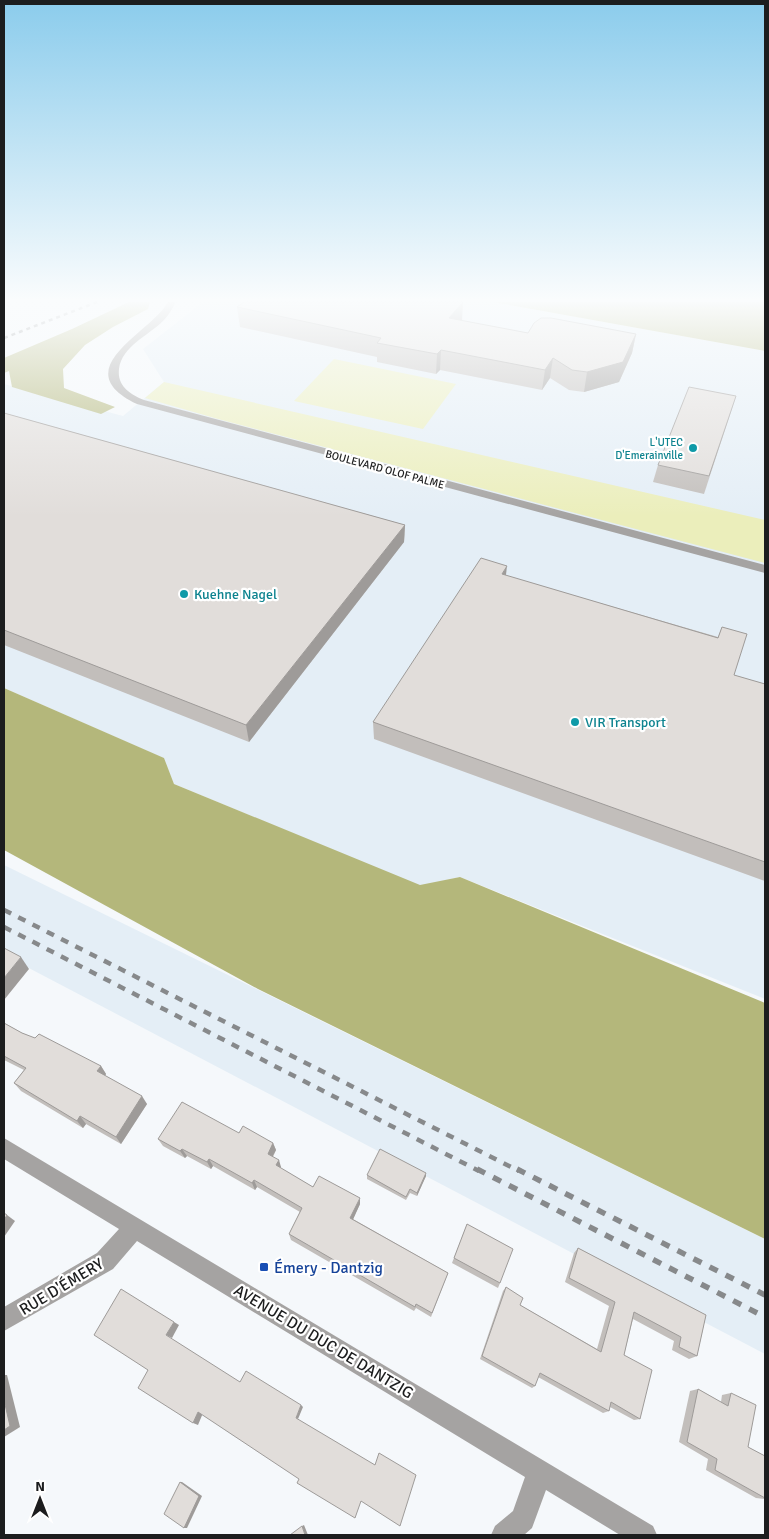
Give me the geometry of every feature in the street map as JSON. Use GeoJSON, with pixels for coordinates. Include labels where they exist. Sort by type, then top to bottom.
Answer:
{"type":"FeatureCollection","features":[{"type":"Feature","properties":{"kind":"street","name":"BOULEVARD OLOF PALME"},"geometry":{"type":"LineString","coordinates":[[114,374],[114,379],[126,395],[152,408],[765,569]]}},
{"type":"Feature","properties":{"kind":"street","name":"AVENUE DU DUC DE DANTZIG"},"geometry":{"type":"LineString","coordinates":[[4,1148],[644,1535]]}},
{"type":"Feature","properties":{"kind":"street","name":"RUE D'ÉMERY"},"geometry":{"type":"LineString","coordinates":[[4,1320],[105,1261],[135,1227]]}},
{"type":"Feature","properties":{"kind":"street"},"geometry":{"type":"LineString","coordinates":[[504,1535],[523,1520],[539,1472]]}},
{"type":"Feature","properties":{"kind":"shaded area"},"geometry":{"type":"Polygon","coordinates":[[[159,374],[765,374],[765,999],[460,877],[420,886],[174,784],[163,758],[4,688],[4,384],[123,416],[164,382],[159,374]]]}},
{"type":"Feature","properties":{"kind":"shaded area"},"geometry":{"type":"Polygon","coordinates":[[[4,865],[765,1239],[765,1354],[4,955],[4,865]]]}},
{"type":"Feature","properties":{"kind":"green space"},"geometry":{"type":"Polygon","coordinates":[[[10,374],[63,374],[64,388],[115,407],[101,414],[12,387],[10,374]]]}},
{"type":"Feature","properties":{"kind":"green space"},"geometry":{"type":"Polygon","coordinates":[[[320,374],[406,374],[456,384],[423,429],[294,401],[320,374]]]}},
{"type":"Feature","properties":{"kind":"green space"},"geometry":{"type":"Polygon","coordinates":[[[164,382],[765,520],[765,563],[218,419],[145,398],[164,382]]]}},
{"type":"Feature","properties":{"kind":"green space"},"geometry":{"type":"Polygon","coordinates":[[[4,688],[164,758],[174,784],[420,885],[460,877],[765,1003],[765,1239],[258,989],[4,850],[4,688]]]}},
{"type":"Feature","properties":{"kind":"building","name":"L'UTEC D'Emerainville"},"geometry":{"type":"Polygon","coordinates":[[[689,387],[736,396],[709,476],[658,465],[689,387]]]}},
{"type":"Feature","properties":{"kind":"building","name":"Kuehne Nagel"},"geometry":{"type":"Polygon","coordinates":[[[4,413],[405,525],[246,725],[4,630],[4,413]]]}},
{"type":"Feature","properties":{"kind":"building","name":"VIR Transport"},"geometry":{"type":"Polygon","coordinates":[[[481,558],[507,566],[502,574],[718,638],[722,627],[747,634],[734,675],[765,684],[765,862],[373,722],[481,558]]]}},
{"type":"Feature","properties":{"kind":"building"},"geometry":{"type":"Polygon","coordinates":[[[4,948],[21,957],[4,978],[4,948]]]}},
{"type":"Feature","properties":{"kind":"building"},"geometry":{"type":"Polygon","coordinates":[[[4,1023],[35,1038],[39,1034],[101,1066],[97,1071],[142,1096],[116,1137],[80,1116],[77,1121],[14,1083],[26,1068],[4,1056],[4,1023]]]}},
{"type":"Feature","properties":{"kind":"building"},"geometry":{"type":"Polygon","coordinates":[[[182,1102],[239,1133],[243,1126],[273,1143],[268,1154],[279,1160],[276,1165],[313,1187],[319,1176],[360,1198],[350,1218],[448,1273],[432,1313],[416,1304],[415,1307],[289,1234],[302,1208],[254,1180],[252,1183],[209,1159],[207,1162],[182,1149],[180,1151],[158,1139],[182,1102]]]}},
{"type":"Feature","properties":{"kind":"building"},"geometry":{"type":"Polygon","coordinates":[[[380,1149],[426,1173],[417,1193],[410,1189],[406,1197],[367,1175],[380,1149]]]}},
{"type":"Feature","properties":{"kind":"building"},"geometry":{"type":"Polygon","coordinates":[[[467,1224],[513,1249],[500,1283],[454,1258],[467,1224]]]}},
{"type":"Feature","properties":{"kind":"building"},"geometry":{"type":"Polygon","coordinates":[[[578,1248],[706,1315],[697,1356],[679,1347],[681,1337],[634,1312],[624,1355],[652,1370],[640,1419],[611,1402],[609,1411],[540,1373],[535,1386],[482,1356],[506,1287],[523,1298],[520,1305],[601,1352],[615,1302],[569,1278],[578,1248]]]}},
{"type":"Feature","properties":{"kind":"building"},"geometry":{"type":"Polygon","coordinates":[[[121,1289],[174,1322],[166,1335],[240,1382],[246,1371],[301,1405],[296,1418],[375,1465],[379,1453],[416,1475],[400,1526],[361,1501],[355,1518],[297,1483],[299,1479],[198,1412],[193,1423],[138,1388],[148,1370],[94,1335],[121,1289]]]}},
{"type":"Feature","properties":{"kind":"building"},"geometry":{"type":"Polygon","coordinates":[[[698,1389],[728,1406],[731,1393],[756,1405],[748,1447],[765,1456],[765,1498],[715,1470],[717,1459],[687,1442],[698,1389]]]}},
{"type":"Feature","properties":{"kind":"building"},"geometry":{"type":"Polygon","coordinates":[[[4,1400],[10,1426],[4,1430],[4,1400]]]}},
{"type":"Feature","properties":{"kind":"building"},"geometry":{"type":"Polygon","coordinates":[[[180,1482],[199,1496],[184,1528],[164,1514],[180,1482]]]}},
{"type":"Feature","properties":{"kind":"building"},"geometry":{"type":"Polygon","coordinates":[[[302,1526],[305,1535],[290,1535],[302,1526]]]}},
{"type":"Feature","properties":{"kind":"railway"},"geometry":{"type":"LineString","coordinates":[[4,910],[519,1171]]}},
{"type":"Feature","properties":{"kind":"railway"},"geometry":{"type":"LineString","coordinates":[[4,927],[479,1171]]}},
{"type":"Feature","properties":{"kind":"railway"},"geometry":{"type":"LineString","coordinates":[[477,1169],[765,1317]]}},
{"type":"Feature","properties":{"kind":"railway"},"geometry":{"type":"LineString","coordinates":[[517,1169],[765,1295]]}},
{"type":"Feature","properties":{"kind":"place","name":"L'UTEC D'Emerainville"},"geometry":{"type":"Point","coordinates":[693,448]}},
{"type":"Feature","properties":{"kind":"place","name":"Kuehne Nagel"},"geometry":{"type":"Point","coordinates":[184,594]}},
{"type":"Feature","properties":{"kind":"place","name":"VIR Transport"},"geometry":{"type":"Point","coordinates":[575,722]}},
{"type":"Feature","properties":{"kind":"place","name":"Émery - Dantzig"},"geometry":{"type":"Point","coordinates":[264,1267]}}]}
